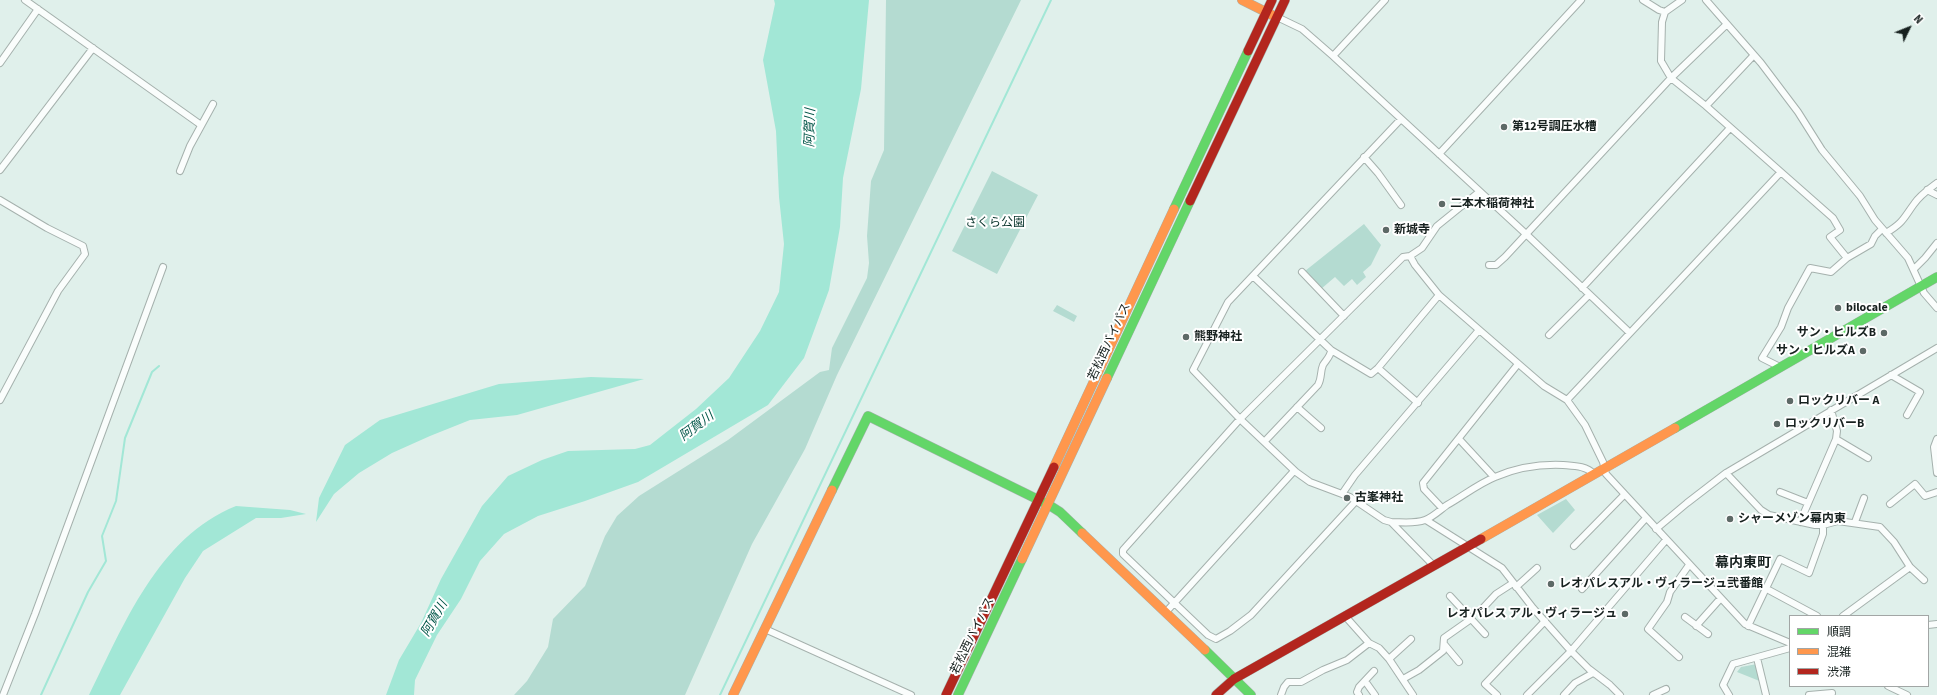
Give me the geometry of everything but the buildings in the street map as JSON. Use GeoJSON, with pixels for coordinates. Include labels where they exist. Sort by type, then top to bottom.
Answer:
{"type":"FeatureCollection","features":[{"type":"Feature","properties":{"kind":"main road"},"geometry":{"type":"LineString","coordinates":[[1242,0],[1277,17]]}},
{"type":"Feature","properties":{"kind":"main road","name":"若松西バイパス"},"geometry":{"type":"LineString","coordinates":[[946,695],[1039,500],[1272,0]]}},
{"type":"Feature","properties":{"kind":"main road","name":"若松西バイパス"},"geometry":{"type":"LineString","coordinates":[[958,695],[1049,505],[1122,344],[1285,0]]}},
{"type":"Feature","properties":{"kind":"main road"},"geometry":{"type":"LineString","coordinates":[[1216,695],[1234,679],[1604,469],[1937,277]]}},
{"type":"Feature","properties":{"kind":"main road"},"geometry":{"type":"LineString","coordinates":[[733,695],[868,416],[1039,500],[1060,512],[1251,695]]}},
{"type":"Feature","properties":{"kind":"street"},"geometry":{"type":"LineString","coordinates":[[25,0],[201,126]]}},
{"type":"Feature","properties":{"kind":"street"},"geometry":{"type":"LineString","coordinates":[[1333,56],[1385,0]]}},
{"type":"Feature","properties":{"kind":"street"},"geometry":{"type":"LineString","coordinates":[[1438,154],[1581,0]]}},
{"type":"Feature","properties":{"kind":"street"},"geometry":{"type":"LineString","coordinates":[[1643,0],[1658,10],[1665,12]]}},
{"type":"Feature","properties":{"kind":"street"},"geometry":{"type":"LineString","coordinates":[[1682,0],[1665,12],[1662,22],[1661,61],[1671,78],[1706,106],[1780,173],[1833,218],[1840,230],[1830,237],[1847,258]]}},
{"type":"Feature","properties":{"kind":"street"},"geometry":{"type":"LineString","coordinates":[[1706,0],[1754,55],[1798,112],[1822,150],[1860,196],[1884,231],[1901,249],[1914,269],[1924,292],[1937,308]]}},
{"type":"Feature","properties":{"kind":"street"},"geometry":{"type":"LineString","coordinates":[[0,64],[38,9]]}},
{"type":"Feature","properties":{"kind":"street"},"geometry":{"type":"LineString","coordinates":[[1277,17],[1302,28],[1400,120],[1526,234],[1630,334]]}},
{"type":"Feature","properties":{"kind":"street"},"geometry":{"type":"LineString","coordinates":[[1489,265],[1496,265],[1671,78],[1726,24]]}},
{"type":"Feature","properties":{"kind":"street"},"geometry":{"type":"LineString","coordinates":[[0,170],[93,48]]}},
{"type":"Feature","properties":{"kind":"street"},"geometry":{"type":"LineString","coordinates":[[1706,106],[1754,55]]}},
{"type":"Feature","properties":{"kind":"street"},"geometry":{"type":"LineString","coordinates":[[180,170],[190,146],[213,104]]}},
{"type":"Feature","properties":{"kind":"street"},"geometry":{"type":"LineString","coordinates":[[1400,120],[1228,302],[1193,370],[1240,419],[1294,471],[1310,482],[1356,501],[1384,520],[1391,522],[1410,523],[1426,520],[1442,508],[1494,477],[1535,466],[1554,465],[1581,467],[1589,469],[1594,474]]}},
{"type":"Feature","properties":{"kind":"street"},"geometry":{"type":"LineString","coordinates":[[1582,288],[1730,128]]}},
{"type":"Feature","properties":{"kind":"street"},"geometry":{"type":"LineString","coordinates":[[1364,157],[1401,205]]}},
{"type":"Feature","properties":{"kind":"street"},"geometry":{"type":"LineString","coordinates":[[1568,400],[1780,173]]}},
{"type":"Feature","properties":{"kind":"street"},"geometry":{"type":"LineString","coordinates":[[1780,367],[1762,358],[1781,327],[1788,308],[1810,268],[1831,272],[1847,258],[1871,244],[1884,231],[1902,222],[1913,204],[1927,190],[1937,183]]}},
{"type":"Feature","properties":{"kind":"street"},"geometry":{"type":"LineString","coordinates":[[1927,190],[1937,195]]}},
{"type":"Feature","properties":{"kind":"street"},"geometry":{"type":"LineString","coordinates":[[1356,501],[1251,616],[1216,639],[1208,636],[1123,554],[1123,550],[1240,419],[1403,257],[1410,256],[1422,248],[1437,226],[1479,192]]}},
{"type":"Feature","properties":{"kind":"street"},"geometry":{"type":"LineString","coordinates":[[0,200],[47,228],[83,246],[85,249],[85,254],[58,291],[0,400]]}},
{"type":"Feature","properties":{"kind":"street"},"geometry":{"type":"LineString","coordinates":[[1914,269],[1937,243]]}},
{"type":"Feature","properties":{"kind":"street"},"geometry":{"type":"LineString","coordinates":[[1410,256],[1415,265],[1439,295],[1544,386],[1568,400],[1585,425],[1606,474],[1720,599],[1748,626],[1789,643]]}},
{"type":"Feature","properties":{"kind":"street"},"geometry":{"type":"LineString","coordinates":[[3,695],[38,607],[163,268]]}},
{"type":"Feature","properties":{"kind":"street"},"geometry":{"type":"LineString","coordinates":[[1302,272],[1344,316]]}},
{"type":"Feature","properties":{"kind":"street"},"geometry":{"type":"LineString","coordinates":[[1253,276],[1331,350],[1371,374],[1378,368],[1439,295]]}},
{"type":"Feature","properties":{"kind":"street"},"geometry":{"type":"LineString","coordinates":[[1549,335],[1589,295]]}},
{"type":"Feature","properties":{"kind":"street"},"geometry":{"type":"LineString","coordinates":[[1342,494],[1479,330]]}},
{"type":"Feature","properties":{"kind":"street"},"geometry":{"type":"LineString","coordinates":[[1656,529],[1726,473],[1937,348]]}},
{"type":"Feature","properties":{"kind":"street"},"geometry":{"type":"LineString","coordinates":[[1265,442],[1322,378],[1322,367],[1331,354],[1331,350]]}},
{"type":"Feature","properties":{"kind":"street"},"geometry":{"type":"LineString","coordinates":[[1442,508],[1424,489],[1423,483],[1518,364]]}},
{"type":"Feature","properties":{"kind":"street"},"geometry":{"type":"LineString","coordinates":[[1378,368],[1418,403]]}},
{"type":"Feature","properties":{"kind":"street"},"geometry":{"type":"LineString","coordinates":[[1891,375],[1920,392],[1907,415]]}},
{"type":"Feature","properties":{"kind":"street"},"geometry":{"type":"LineString","coordinates":[[1297,407],[1321,428]]}},
{"type":"Feature","properties":{"kind":"street"},"geometry":{"type":"LineString","coordinates":[[1800,522],[1836,439],[1837,431],[1831,410]]}},
{"type":"Feature","properties":{"kind":"street"},"geometry":{"type":"LineString","coordinates":[[1459,439],[1494,477]]}},
{"type":"Feature","properties":{"kind":"street"},"geometry":{"type":"LineString","coordinates":[[1836,439],[1868,458]]}},
{"type":"Feature","properties":{"kind":"street"},"geometry":{"type":"LineString","coordinates":[[1937,439],[1934,447],[1937,473]]}},
{"type":"Feature","properties":{"kind":"street"},"geometry":{"type":"LineString","coordinates":[[1166,612],[1294,471]]}},
{"type":"Feature","properties":{"kind":"street"},"geometry":{"type":"LineString","coordinates":[[1726,473],[1761,510],[1769,515],[1800,522],[1824,525],[1838,521],[1854,522],[1880,527],[1894,542],[1910,567],[1924,580]]}},
{"type":"Feature","properties":{"kind":"street"},"geometry":{"type":"LineString","coordinates":[[1890,504],[1915,484],[1925,496],[1937,492]]}},
{"type":"Feature","properties":{"kind":"street"},"geometry":{"type":"LineString","coordinates":[[1780,492],[1808,503]]}},
{"type":"Feature","properties":{"kind":"street"},"geometry":{"type":"LineString","coordinates":[[1574,546],[1624,495]]}},
{"type":"Feature","properties":{"kind":"street"},"geometry":{"type":"LineString","coordinates":[[1854,522],[1864,498]]}},
{"type":"Feature","properties":{"kind":"street"},"geometry":{"type":"LineString","coordinates":[[1582,589],[1646,518]]}},
{"type":"Feature","properties":{"kind":"street"},"geometry":{"type":"LineString","coordinates":[[1426,520],[1467,547],[1495,562],[1571,651],[1593,674],[1610,685],[1620,695]]}},
{"type":"Feature","properties":{"kind":"street"},"geometry":{"type":"LineString","coordinates":[[1391,522],[1434,566]]}},
{"type":"Feature","properties":{"kind":"street"},"geometry":{"type":"LineString","coordinates":[[1748,626],[1780,559],[1809,573],[1823,534],[1824,525]]}},
{"type":"Feature","properties":{"kind":"street"},"geometry":{"type":"LineString","coordinates":[[1526,695],[1571,651],[1666,540]]}},
{"type":"Feature","properties":{"kind":"street"},"geometry":{"type":"LineString","coordinates":[[1679,657],[1648,629],[1667,602],[1670,592],[1689,565]]}},
{"type":"Feature","properties":{"kind":"street"},"geometry":{"type":"LineString","coordinates":[[1844,615],[1910,567]]}},
{"type":"Feature","properties":{"kind":"street"},"geometry":{"type":"LineString","coordinates":[[1483,608],[1496,594],[1514,585],[1537,568]]}},
{"type":"Feature","properties":{"kind":"street"},"geometry":{"type":"LineString","coordinates":[[1765,588],[1814,615]]}},
{"type":"Feature","properties":{"kind":"street"},"geometry":{"type":"LineString","coordinates":[[1450,596],[1485,634]]}},
{"type":"Feature","properties":{"kind":"street"},"geometry":{"type":"LineString","coordinates":[[1696,626],[1720,599]]}},
{"type":"Feature","properties":{"kind":"street"},"geometry":{"type":"LineString","coordinates":[[1344,616],[1368,643],[1379,648],[1389,659],[1414,695]]}},
{"type":"Feature","properties":{"kind":"street"},"geometry":{"type":"LineString","coordinates":[[1686,616],[1696,626],[1708,634]]}},
{"type":"Feature","properties":{"kind":"street"},"geometry":{"type":"LineString","coordinates":[[1403,679],[1419,670],[1443,651],[1444,638],[1471,618]]}},
{"type":"Feature","properties":{"kind":"street"},"geometry":{"type":"LineString","coordinates":[[1497,695],[1485,684],[1545,621]]}},
{"type":"Feature","properties":{"kind":"street"},"geometry":{"type":"LineString","coordinates":[[765,629],[911,695]]}},
{"type":"Feature","properties":{"kind":"street"},"geometry":{"type":"LineString","coordinates":[[1389,659],[1411,639]]}},
{"type":"Feature","properties":{"kind":"street"},"geometry":{"type":"LineString","coordinates":[[1281,695],[1288,682],[1301,682],[1323,670],[1347,660],[1368,643]]}},
{"type":"Feature","properties":{"kind":"street"},"geometry":{"type":"LineString","coordinates":[[1444,644],[1459,662]]}},
{"type":"Feature","properties":{"kind":"street"},"geometry":{"type":"LineString","coordinates":[[1729,695],[1724,685],[1734,664],[1789,648]]}},
{"type":"Feature","properties":{"kind":"street"},"geometry":{"type":"LineString","coordinates":[[1757,658],[1766,695]]}},
{"type":"Feature","properties":{"kind":"street"},"geometry":{"type":"LineString","coordinates":[[1359,695],[1357,692],[1374,671]]}},
{"type":"Feature","properties":{"kind":"street"},"geometry":{"type":"LineString","coordinates":[[1564,695],[1575,683],[1593,674]]}},
{"type":"Feature","properties":{"kind":"street"},"geometry":{"type":"LineString","coordinates":[[1365,681],[1375,695]]}},
{"type":"Feature","properties":{"kind":"street"},"geometry":{"type":"LineString","coordinates":[[1890,687],[1907,695]]}},
{"type":"Feature","properties":{"kind":"street"},"geometry":{"type":"LineString","coordinates":[[1653,695],[1666,689]]}},
{"type":"Feature","properties":{"kind":"street"},"geometry":{"type":"LineString","coordinates":[[1809,695],[1832,693]]}},
{"type":"Feature","properties":{"kind":"green space"},"geometry":{"type":"Polygon","coordinates":[[[886,0],[1021,0],[837,375],[805,449],[752,544],[685,695],[514,695],[527,681],[548,647],[553,619],[585,586],[605,536],[617,516],[639,496],[728,440],[820,372],[829,370],[832,348],[867,278],[869,263],[867,236],[871,181],[884,150],[886,0]]]}},
{"type":"Feature","properties":{"kind":"green space","name":"さくら公園"},"geometry":{"type":"Polygon","coordinates":[[[992,171],[1038,195],[997,274],[952,251],[992,171]]]}},
{"type":"Feature","properties":{"kind":"green space"},"geometry":{"type":"Polygon","coordinates":[[[1364,224],[1381,245],[1371,265],[1363,272],[1366,277],[1357,285],[1352,279],[1344,286],[1335,277],[1321,289],[1305,271],[1364,224]]]}},
{"type":"Feature","properties":{"kind":"green space"},"geometry":{"type":"Polygon","coordinates":[[[1057,305],[1077,316],[1074,322],[1053,311],[1057,305]]]}},
{"type":"Feature","properties":{"kind":"green space"},"geometry":{"type":"Polygon","coordinates":[[[1566,499],[1575,510],[1553,533],[1537,515],[1566,499]]]}},
{"type":"Feature","properties":{"kind":"green space"},"geometry":{"type":"Polygon","coordinates":[[[1757,664],[1762,682],[1737,672],[1741,667],[1757,664]]]}},
{"type":"Feature","properties":{"kind":"water","name":"阿賀川"},"geometry":{"type":"Polygon","coordinates":[[[774,0],[869,0],[861,89],[843,178],[840,227],[829,290],[804,358],[768,405],[638,482],[538,516],[504,534],[480,561],[461,599],[437,635],[415,680],[414,695],[386,695],[399,660],[421,623],[441,579],[482,506],[508,476],[542,460],[568,451],[635,449],[650,445],[696,409],[729,378],[760,331],[779,292],[784,244],[779,197],[776,131],[763,60],[775,4],[774,0]]]}},
{"type":"Feature","properties":{"kind":"water"},"geometry":{"type":"Polygon","coordinates":[[[591,377],[644,379],[517,415],[470,420],[430,436],[392,453],[359,473],[334,494],[316,522],[319,498],[345,445],[380,420],[499,384],[591,377]]]}},
{"type":"Feature","properties":{"kind":"water"},"geometry":{"type":"Polygon","coordinates":[[[236,506],[290,510],[306,514],[281,518],[256,518],[203,551],[185,578],[120,695],[89,695],[130,613],[146,586],[164,561],[185,539],[209,520],[236,506]]]}},
{"type":"Feature","properties":{"kind":"waterway"},"geometry":{"type":"LineString","coordinates":[[720,695],[1051,0]]}},
{"type":"Feature","properties":{"kind":"waterway"},"geometry":{"type":"LineString","coordinates":[[41,695],[88,592],[106,561],[102,536],[116,501],[125,438],[152,372],[159,366]]}},
{"type":"Feature","properties":{"kind":"traffic: fast"},"geometry":{"type":"LineString","coordinates":[[1174,209],[1248,51]]}},
{"type":"Feature","properties":{"kind":"traffic: fast"},"geometry":{"type":"LineString","coordinates":[[1107,378],[1190,201]]}},
{"type":"Feature","properties":{"kind":"traffic: fast"},"geometry":{"type":"LineString","coordinates":[[1675,428],[1937,277]]}},
{"type":"Feature","properties":{"kind":"traffic: fast"},"geometry":{"type":"LineString","coordinates":[[832,490],[868,416],[1049,505],[1060,512],[1082,533]]}},
{"type":"Feature","properties":{"kind":"traffic: fast"},"geometry":{"type":"LineString","coordinates":[[958,695],[1022,559]]}},
{"type":"Feature","properties":{"kind":"traffic: fast"},"geometry":{"type":"LineString","coordinates":[[1205,650],[1251,695]]}},
{"type":"Feature","properties":{"kind":"traffic: slow"},"geometry":{"type":"LineString","coordinates":[[1242,0],[1272,15]]}},
{"type":"Feature","properties":{"kind":"traffic: slow"},"geometry":{"type":"LineString","coordinates":[[1054,467],[1174,209]]}},
{"type":"Feature","properties":{"kind":"traffic: slow"},"geometry":{"type":"LineString","coordinates":[[1022,559],[1107,378]]}},
{"type":"Feature","properties":{"kind":"traffic: slow"},"geometry":{"type":"LineString","coordinates":[[1481,539],[1675,428]]}},
{"type":"Feature","properties":{"kind":"traffic: slow"},"geometry":{"type":"LineString","coordinates":[[733,695],[832,490]]}},
{"type":"Feature","properties":{"kind":"traffic: slow"},"geometry":{"type":"LineString","coordinates":[[1082,533],[1205,650]]}},
{"type":"Feature","properties":{"kind":"traffic: jam"},"geometry":{"type":"LineString","coordinates":[[1248,51],[1272,0]]}},
{"type":"Feature","properties":{"kind":"traffic: jam"},"geometry":{"type":"LineString","coordinates":[[1190,201],[1285,0]]}},
{"type":"Feature","properties":{"kind":"traffic: jam"},"geometry":{"type":"LineString","coordinates":[[946,695],[1054,467]]}},
{"type":"Feature","properties":{"kind":"traffic: jam"},"geometry":{"type":"LineString","coordinates":[[1216,695],[1234,679],[1481,539]]}},
{"type":"Feature","properties":{"kind":"place","name":"第12号調圧水槽"},"geometry":{"type":"Point","coordinates":[1504,127]}},
{"type":"Feature","properties":{"kind":"place","name":"二本木稲荷神社"},"geometry":{"type":"Point","coordinates":[1442,204]}},
{"type":"Feature","properties":{"kind":"place","name":"新城寺"},"geometry":{"type":"Point","coordinates":[1386,230]}},
{"type":"Feature","properties":{"kind":"place","name":"bilocale"},"geometry":{"type":"Point","coordinates":[1838,308]}},
{"type":"Feature","properties":{"kind":"place","name":"サン・ヒルズB"},"geometry":{"type":"Point","coordinates":[1884,333]}},
{"type":"Feature","properties":{"kind":"place","name":"熊野神社"},"geometry":{"type":"Point","coordinates":[1186,337]}},
{"type":"Feature","properties":{"kind":"place","name":"サン・ヒルズA"},"geometry":{"type":"Point","coordinates":[1863,351]}},
{"type":"Feature","properties":{"kind":"place","name":"ロックリバー A"},"geometry":{"type":"Point","coordinates":[1790,401]}},
{"type":"Feature","properties":{"kind":"place","name":"ロックリバーB"},"geometry":{"type":"Point","coordinates":[1777,424]}},
{"type":"Feature","properties":{"kind":"place","name":"古峯神社"},"geometry":{"type":"Point","coordinates":[1347,498]}},
{"type":"Feature","properties":{"kind":"place","name":"シャーメゾン幕内東"},"geometry":{"type":"Point","coordinates":[1730,519]}},
{"type":"Feature","properties":{"kind":"place","name":"レオパレスアル・ヴィラージュ弐番館"},"geometry":{"type":"Point","coordinates":[1551,584]}},
{"type":"Feature","properties":{"kind":"place","name":"レオパレス アル・ヴィラージュ"},"geometry":{"type":"Point","coordinates":[1625,614]}},
{"type":"Feature","properties":{"kind":"district","name":"幕内東町"},"geometry":{"type":"Point","coordinates":[1743,564]}}]}
